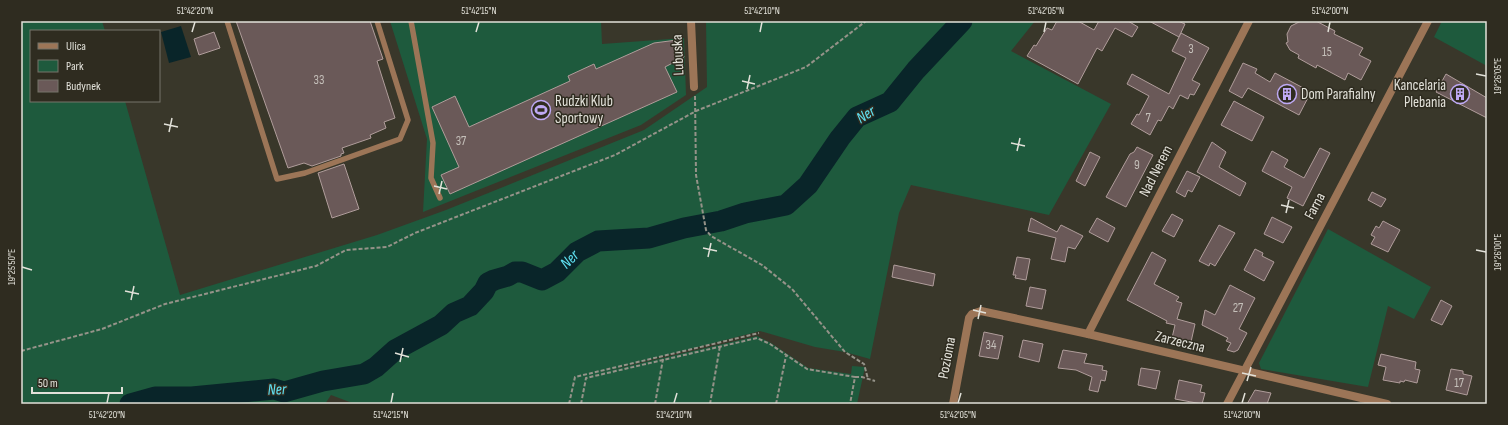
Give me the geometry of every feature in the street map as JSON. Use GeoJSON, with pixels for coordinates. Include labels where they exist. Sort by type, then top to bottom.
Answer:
{"type":"FeatureCollection","features":[{"type":"Feature","properties":{"kind":"street","name":"Lubuska"},"geometry":{"type":"LineString","coordinates":[[691,21],[694,87]]}},
{"type":"Feature","properties":{"kind":"street","name":"Nad Nerem"},"geometry":{"type":"LineString","coordinates":[[1088,334],[1249,21]]}},
{"type":"Feature","properties":{"kind":"street","name":"Farna"},"geometry":{"type":"LineString","coordinates":[[1227,404],[1428,21]]}},
{"type":"Feature","properties":{"kind":"street","name":"Zarzeczna"},"geometry":{"type":"LineString","coordinates":[[970,318],[972,314],[981,311],[1088,334],[1387,404]]}},
{"type":"Feature","properties":{"kind":"street","name":"Pozioma"},"geometry":{"type":"LineString","coordinates":[[952,404],[970,318]]}},
{"type":"Feature","properties":{"kind":"lane"},"geometry":{"type":"LineString","coordinates":[[227,21],[277,179],[304,173],[400,139],[408,120],[377,21]]}},
{"type":"Feature","properties":{"kind":"lane"},"geometry":{"type":"LineString","coordinates":[[411,21],[433,143],[431,178],[440,198]]}},
{"type":"Feature","properties":{"kind":"path"},"geometry":{"type":"LineString","coordinates":[[21,351],[102,329],[165,304],[316,266],[346,250],[388,247],[415,233],[615,155],[696,111],[806,67],[866,21]]}},
{"type":"Feature","properties":{"kind":"path"},"geometry":{"type":"LineString","coordinates":[[694,87],[696,111],[696,174],[702,216],[706,230],[711,236],[762,265],[792,289],[845,352],[864,364],[868,379]]}},
{"type":"Feature","properties":{"kind":"path"},"geometry":{"type":"LineString","coordinates":[[569,404],[575,377],[759,333]]}},
{"type":"Feature","properties":{"kind":"path"},"geometry":{"type":"LineString","coordinates":[[581,404],[586,378],[757,338],[770,344],[807,369],[875,381]]}},
{"type":"Feature","properties":{"kind":"path"},"geometry":{"type":"LineString","coordinates":[[710,404],[720,346]]}},
{"type":"Feature","properties":{"kind":"path"},"geometry":{"type":"LineString","coordinates":[[776,404],[786,356]]}},
{"type":"Feature","properties":{"kind":"path"},"geometry":{"type":"LineString","coordinates":[[655,404],[663,359]]}},
{"type":"Feature","properties":{"kind":"path"},"geometry":{"type":"LineString","coordinates":[[850,404],[855,377]]}},
{"type":"Feature","properties":{"kind":"green space"},"geometry":{"type":"Polygon","coordinates":[[[21,21],[102,21],[105,30],[30,30],[30,102],[125,102],[180,295],[377,235],[446,210],[644,130],[707,87],[706,21],[1035,21],[1011,51],[1111,104],[1049,215],[911,185],[899,213],[870,359],[845,352],[815,347],[760,331],[602,372],[757,336],[771,343],[808,368],[851,374],[852,366],[865,367],[857,404],[355,404],[331,395],[325,404],[21,404],[21,21]]]}},
{"type":"Feature","properties":{"kind":"green space","name":"Rudzki Klub Sportowy"},"geometry":{"type":"Polygon","coordinates":[[[390,21],[601,21],[602,44],[684,38],[686,95],[641,125],[423,212],[427,139],[390,21]]]}},
{"type":"Feature","properties":{"kind":"green space"},"geometry":{"type":"Polygon","coordinates":[[[1442,21],[1487,21],[1487,66],[1434,37],[1442,21]]]}},
{"type":"Feature","properties":{"kind":"green space"},"geometry":{"type":"Polygon","coordinates":[[[1328,229],[1431,287],[1414,319],[1388,306],[1368,387],[1261,369],[1259,363],[1328,229]]]}},
{"type":"Feature","properties":{"kind":"water"},"geometry":{"type":"Polygon","coordinates":[[[181,26],[191,57],[169,63],[161,32],[181,26]]]}},
{"type":"Feature","properties":{"kind":"building"},"geometry":{"type":"Polygon","coordinates":[[[236,21],[370,21],[383,59],[377,61],[395,118],[384,122],[386,128],[370,135],[371,138],[342,148],[344,153],[341,154],[341,156],[312,166],[304,163],[288,168],[236,21]]]}},
{"type":"Feature","properties":{"kind":"building"},"geometry":{"type":"Polygon","coordinates":[[[1057,21],[1078,21],[1094,30],[1099,21],[1128,21],[1138,27],[1132,37],[1115,28],[1102,51],[1097,48],[1078,84],[1027,56],[1034,45],[1036,46],[1047,28],[1052,30],[1057,21]]]}},
{"type":"Feature","properties":{"kind":"building"},"geometry":{"type":"Polygon","coordinates":[[[1149,21],[1178,21],[1185,24],[1179,37],[1149,21]]]}},
{"type":"Feature","properties":{"kind":"building"},"geometry":{"type":"Polygon","coordinates":[[[1301,21],[1316,21],[1335,31],[1334,34],[1363,48],[1359,55],[1371,61],[1361,80],[1348,73],[1345,80],[1317,65],[1316,68],[1298,58],[1299,55],[1290,50],[1286,43],[1288,42],[1287,34],[1291,26],[1301,21]]]}},
{"type":"Feature","properties":{"kind":"building"},"geometry":{"type":"Polygon","coordinates":[[[214,32],[220,48],[199,55],[194,39],[214,32]]]}},
{"type":"Feature","properties":{"kind":"building"},"geometry":{"type":"Polygon","coordinates":[[[1181,33],[1209,48],[1192,80],[1200,84],[1194,95],[1190,94],[1188,99],[1180,95],[1173,109],[1169,106],[1161,121],[1158,120],[1150,135],[1131,124],[1137,114],[1139,115],[1149,96],[1127,84],[1132,74],[1169,94],[1186,58],[1172,51],[1181,33]]]}},
{"type":"Feature","properties":{"kind":"building"},"geometry":{"type":"Polygon","coordinates":[[[677,40],[684,57],[665,67],[677,92],[450,194],[441,175],[459,167],[432,107],[455,96],[469,127],[570,81],[568,76],[594,64],[596,69],[654,43],[677,40]]]}},
{"type":"Feature","properties":{"kind":"building"},"geometry":{"type":"Polygon","coordinates":[[[1243,63],[1257,69],[1255,73],[1270,82],[1275,73],[1311,92],[1299,115],[1248,88],[1242,98],[1229,91],[1243,63]]]}},
{"type":"Feature","properties":{"kind":"building","name":"Kancelaria Plebania"},"geometry":{"type":"Polygon","coordinates":[[[1446,74],[1487,98],[1487,118],[1436,92],[1446,74]]]}},
{"type":"Feature","properties":{"kind":"building"},"geometry":{"type":"Polygon","coordinates":[[[1234,101],[1264,117],[1252,141],[1221,125],[1234,101]]]}},
{"type":"Feature","properties":{"kind":"building"},"geometry":{"type":"Polygon","coordinates":[[[1212,142],[1226,152],[1219,167],[1246,183],[1240,196],[1197,172],[1212,142]]]}},
{"type":"Feature","properties":{"kind":"building"},"geometry":{"type":"Polygon","coordinates":[[[1137,147],[1153,155],[1126,207],[1106,197],[1130,154],[1134,152],[1137,147]]]}},
{"type":"Feature","properties":{"kind":"building"},"geometry":{"type":"Polygon","coordinates":[[[1320,148],[1330,153],[1303,206],[1287,198],[1292,187],[1262,171],[1272,151],[1288,160],[1284,167],[1304,178],[1320,148]]]}},
{"type":"Feature","properties":{"kind":"building"},"geometry":{"type":"Polygon","coordinates":[[[1090,152],[1100,157],[1085,186],[1076,181],[1090,152]]]}},
{"type":"Feature","properties":{"kind":"building"},"geometry":{"type":"Polygon","coordinates":[[[344,164],[359,209],[332,218],[318,173],[344,164]]]}},
{"type":"Feature","properties":{"kind":"building"},"geometry":{"type":"Polygon","coordinates":[[[1187,171],[1200,177],[1192,192],[1188,190],[1185,197],[1176,192],[1187,171]]]}},
{"type":"Feature","properties":{"kind":"building"},"geometry":{"type":"Polygon","coordinates":[[[1372,192],[1386,199],[1381,207],[1368,200],[1372,192]]]}},
{"type":"Feature","properties":{"kind":"building"},"geometry":{"type":"Polygon","coordinates":[[[1172,214],[1183,220],[1174,237],[1162,231],[1172,214]]]}},
{"type":"Feature","properties":{"kind":"building"},"geometry":{"type":"Polygon","coordinates":[[[1272,217],[1292,227],[1283,243],[1264,234],[1272,217]]]}},
{"type":"Feature","properties":{"kind":"building"},"geometry":{"type":"Polygon","coordinates":[[[1031,218],[1057,232],[1061,225],[1083,236],[1075,249],[1068,247],[1065,262],[1051,259],[1056,238],[1028,231],[1031,218]]]}},
{"type":"Feature","properties":{"kind":"building"},"geometry":{"type":"Polygon","coordinates":[[[1097,218],[1115,228],[1108,242],[1089,232],[1097,218]]]}},
{"type":"Feature","properties":{"kind":"building"},"geometry":{"type":"Polygon","coordinates":[[[1383,221],[1400,230],[1388,252],[1371,244],[1375,237],[1371,235],[1376,226],[1379,228],[1383,221]]]}},
{"type":"Feature","properties":{"kind":"building"},"geometry":{"type":"Polygon","coordinates":[[[1219,225],[1235,233],[1215,266],[1210,263],[1209,266],[1199,261],[1219,225]]]}},
{"type":"Feature","properties":{"kind":"building"},"geometry":{"type":"Polygon","coordinates":[[[1255,249],[1263,253],[1262,256],[1274,262],[1264,281],[1244,270],[1255,249]]]}},
{"type":"Feature","properties":{"kind":"building"},"geometry":{"type":"Polygon","coordinates":[[[1152,252],[1166,260],[1154,284],[1179,297],[1176,301],[1182,303],[1177,319],[1195,324],[1191,342],[1172,338],[1175,325],[1166,323],[1167,321],[1127,300],[1152,252]]]}},
{"type":"Feature","properties":{"kind":"building"},"geometry":{"type":"Polygon","coordinates":[[[1017,257],[1030,259],[1026,280],[1015,278],[1016,275],[1013,275],[1017,257]]]}},
{"type":"Feature","properties":{"kind":"building"},"geometry":{"type":"Polygon","coordinates":[[[894,265],[935,274],[933,286],[892,277],[894,265]]]}},
{"type":"Feature","properties":{"kind":"building"},"geometry":{"type":"Polygon","coordinates":[[[1230,285],[1255,298],[1239,329],[1247,333],[1238,350],[1234,352],[1227,350],[1231,343],[1226,341],[1228,338],[1202,325],[1205,310],[1215,315],[1230,285]]]}},
{"type":"Feature","properties":{"kind":"building"},"geometry":{"type":"Polygon","coordinates":[[[1030,287],[1046,290],[1042,309],[1026,306],[1030,287]]]}},
{"type":"Feature","properties":{"kind":"building"},"geometry":{"type":"Polygon","coordinates":[[[1441,300],[1452,306],[1442,325],[1431,320],[1441,300]]]}},
{"type":"Feature","properties":{"kind":"building"},"geometry":{"type":"Polygon","coordinates":[[[984,332],[1003,336],[998,359],[979,356],[984,332]]]}},
{"type":"Feature","properties":{"kind":"building"},"geometry":{"type":"Polygon","coordinates":[[[1023,340],[1043,344],[1039,362],[1019,357],[1023,340]]]}},
{"type":"Feature","properties":{"kind":"building"},"geometry":{"type":"Polygon","coordinates":[[[1063,350],[1087,354],[1084,363],[1103,366],[1102,370],[1107,371],[1105,381],[1101,380],[1098,392],[1089,390],[1092,377],[1076,370],[1058,368],[1063,350]]]}},
{"type":"Feature","properties":{"kind":"building"},"geometry":{"type":"Polygon","coordinates":[[[1381,354],[1416,362],[1415,369],[1420,370],[1417,383],[1405,380],[1404,382],[1400,381],[1400,383],[1383,380],[1386,367],[1378,365],[1381,354]]]}},
{"type":"Feature","properties":{"kind":"building"},"geometry":{"type":"Polygon","coordinates":[[[1141,368],[1160,371],[1156,389],[1138,385],[1141,368]]]}},
{"type":"Feature","properties":{"kind":"building"},"geometry":{"type":"Polygon","coordinates":[[[1451,369],[1463,371],[1463,374],[1472,376],[1467,395],[1446,390],[1451,369]]]}},
{"type":"Feature","properties":{"kind":"building"},"geometry":{"type":"Polygon","coordinates":[[[1179,380],[1202,385],[1200,392],[1205,393],[1202,404],[1175,399],[1179,380]]]}},
{"type":"Feature","properties":{"kind":"building"},"geometry":{"type":"Polygon","coordinates":[[[1255,390],[1271,393],[1267,404],[1247,404],[1255,390]]]}},
{"type":"Feature","properties":{"kind":"waterway","name":"Ner"},"geometry":{"type":"LineString","coordinates":[[130,404],[155,397],[192,397],[274,389],[284,392],[323,381],[364,374],[376,367],[395,350],[441,325],[454,313],[470,306],[484,291],[488,283],[494,280],[508,276],[515,272],[522,272],[542,280],[557,272],[577,252],[598,241],[649,238],[684,228],[721,221],[745,213],[786,205],[808,185],[840,138],[857,117],[890,102],[916,70],[962,21]]}},
{"type":"Feature","properties":{"kind":"place","name":"Dom Parafialny"},"geometry":{"type":"Point","coordinates":[1287,94]}},
{"type":"Feature","properties":{"kind":"place","name":"Kancelaria Plebania"},"geometry":{"type":"Point","coordinates":[1460,94]}},
{"type":"Feature","properties":{"kind":"place","name":"Rudzki Klub Sportowy"},"geometry":{"type":"Point","coordinates":[541,110]}}]}
